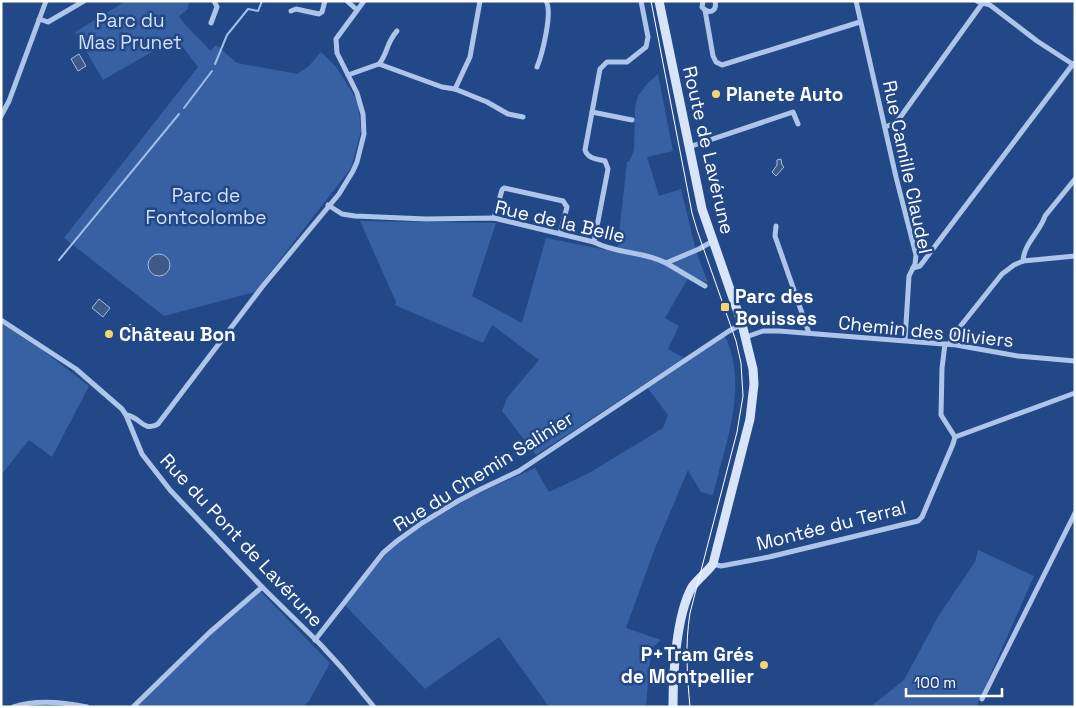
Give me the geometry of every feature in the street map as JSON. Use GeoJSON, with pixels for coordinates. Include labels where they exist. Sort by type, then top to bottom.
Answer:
{"type":"FeatureCollection","features":[{"type":"Feature","properties":{"kind":"main road","name":"Route de Lavérune"},"geometry":{"type":"LineString","coordinates":[[660,1],[702,208],[742,324],[754,376],[750,419],[713,564],[696,582],[684,610],[674,664],[672,707]]}},
{"type":"Feature","properties":{"kind":"street"},"geometry":{"type":"LineString","coordinates":[[1,116],[9,101],[46,1]]}},
{"type":"Feature","properties":{"kind":"street"},"geometry":{"type":"LineString","coordinates":[[39,18],[48,22],[84,1]]}},
{"type":"Feature","properties":{"kind":"street"},"geometry":{"type":"LineString","coordinates":[[211,23],[217,7],[214,1]]}},
{"type":"Feature","properties":{"kind":"street"},"geometry":{"type":"LineString","coordinates":[[291,11],[296,9],[319,14],[322,12],[325,1]]}},
{"type":"Feature","properties":{"kind":"street"},"geometry":{"type":"LineString","coordinates":[[347,1],[358,10]]}},
{"type":"Feature","properties":{"kind":"street"},"geometry":{"type":"LineString","coordinates":[[126,415],[130,415],[148,427],[158,424],[262,288],[339,194],[353,171],[364,134],[361,104],[338,53],[336,40],[364,1]]}},
{"type":"Feature","properties":{"kind":"street"},"geometry":{"type":"LineString","coordinates":[[454,89],[470,57],[480,1]]}},
{"type":"Feature","properties":{"kind":"street"},"geometry":{"type":"LineString","coordinates":[[537,67],[541,57],[549,9],[546,1]]}},
{"type":"Feature","properties":{"kind":"street"},"geometry":{"type":"LineString","coordinates":[[594,242],[608,169],[605,161],[591,157],[586,153],[596,83],[603,64],[607,62],[627,62],[647,45],[648,37],[641,1]]}},
{"type":"Feature","properties":{"kind":"street"},"geometry":{"type":"LineString","coordinates":[[703,1],[702,7],[713,56],[716,62],[722,65],[860,22]]}},
{"type":"Feature","properties":{"kind":"street"},"geometry":{"type":"LineString","coordinates":[[704,10],[707,12],[714,10],[715,1]]}},
{"type":"Feature","properties":{"kind":"street","name":"Rue Camille Claudel"},"geometry":{"type":"LineString","coordinates":[[856,1],[916,255],[910,276],[905,340]]}},
{"type":"Feature","properties":{"kind":"street"},"geometry":{"type":"LineString","coordinates":[[885,127],[899,120],[981,2],[998,10],[1036,41],[1074,64],[920,266],[913,268]]}},
{"type":"Feature","properties":{"kind":"street"},"geometry":{"type":"LineString","coordinates":[[380,64],[389,39],[397,31]]}},
{"type":"Feature","properties":{"kind":"street"},"geometry":{"type":"LineString","coordinates":[[348,76],[380,64],[442,87],[454,89],[487,102],[508,114],[523,117]]}},
{"type":"Feature","properties":{"kind":"street"},"geometry":{"type":"LineString","coordinates":[[592,112],[632,120]]}},
{"type":"Feature","properties":{"kind":"street"},"geometry":{"type":"LineString","coordinates":[[689,147],[793,112],[798,124]]}},
{"type":"Feature","properties":{"kind":"street"},"geometry":{"type":"LineString","coordinates":[[1023,261],[1029,242],[1043,223],[1045,216],[1075,179]]}},
{"type":"Feature","properties":{"kind":"street"},"geometry":{"type":"LineString","coordinates":[[494,218],[504,188],[563,201],[567,207],[560,234]]}},
{"type":"Feature","properties":{"kind":"street","name":"Rue de la Belle"},"geometry":{"type":"LineString","coordinates":[[328,206],[342,214],[355,216],[426,219],[494,218],[594,242],[603,247],[645,255],[666,263],[705,286]]}},
{"type":"Feature","properties":{"kind":"street"},"geometry":{"type":"LineString","coordinates":[[776,226],[775,236],[809,333]]}},
{"type":"Feature","properties":{"kind":"street"},"geometry":{"type":"LineString","coordinates":[[666,263],[712,241]]}},
{"type":"Feature","properties":{"kind":"street"},"geometry":{"type":"LineString","coordinates":[[1075,256],[1023,261],[1002,274],[948,344],[942,368],[941,415],[955,437],[1075,393]]}},
{"type":"Feature","properties":{"kind":"street","name":"Rue du Pont de Lavérune"},"geometry":{"type":"LineString","coordinates":[[1,320],[76,369],[122,409],[142,454],[170,490],[342,668],[374,707]]}},
{"type":"Feature","properties":{"kind":"street","name":"Rue du Chemin Salinier"},"geometry":{"type":"LineString","coordinates":[[315,640],[383,553],[397,541],[422,523],[474,492],[519,471],[742,324]]}},
{"type":"Feature","properties":{"kind":"street","name":"Chemin des Oliviers"},"geometry":{"type":"LineString","coordinates":[[746,337],[767,331],[905,340],[948,344],[1018,356],[1075,361]]}},
{"type":"Feature","properties":{"kind":"street","name":"Montée du Terral"},"geometry":{"type":"LineString","coordinates":[[713,564],[721,566],[769,557],[918,520],[922,517],[955,437]]}},
{"type":"Feature","properties":{"kind":"street"},"geometry":{"type":"LineString","coordinates":[[982,699],[1075,513]]}},
{"type":"Feature","properties":{"kind":"street"},"geometry":{"type":"LineString","coordinates":[[133,707],[208,634],[262,587]]}},
{"type":"Feature","properties":{"kind":"street"},"geometry":{"type":"LineString","coordinates":[[13,707],[30,703],[54,702],[87,707]]}},
{"type":"Feature","properties":{"kind":"green space","name":"Parc de Fontcolombe"},"geometry":{"type":"Polygon","coordinates":[[[126,1],[189,1],[188,9],[179,16],[182,21],[210,51],[216,45],[237,63],[297,74],[309,66],[321,52],[337,68],[358,102],[361,131],[351,168],[255,292],[164,316],[64,238],[198,67],[176,38],[103,80],[75,32],[126,1]]]}},
{"type":"Feature","properties":{"kind":"green space"},"geometry":{"type":"Polygon","coordinates":[[[658,74],[673,151],[647,157],[659,196],[681,189],[696,251],[708,283],[690,275],[665,318],[679,326],[668,349],[684,358],[536,455],[502,411],[507,398],[539,360],[492,325],[483,343],[395,305],[396,302],[360,221],[496,223],[472,296],[522,323],[546,238],[617,252],[627,162],[629,162],[634,150],[635,107],[638,96],[658,74]]]}},
{"type":"Feature","properties":{"kind":"green space"},"geometry":{"type":"Polygon","coordinates":[[[1,323],[45,352],[89,386],[52,457],[29,440],[1,475],[1,323]]]}},
{"type":"Feature","properties":{"kind":"green space"},"geometry":{"type":"Polygon","coordinates":[[[725,336],[732,355],[735,395],[728,436],[713,495],[701,492],[688,470],[655,548],[626,628],[661,640],[651,649],[646,707],[549,707],[499,637],[425,689],[345,605],[385,555],[409,534],[472,496],[535,468],[549,492],[589,473],[663,428],[668,415],[647,387],[725,336]]]}},
{"type":"Feature","properties":{"kind":"green space"},"geometry":{"type":"Polygon","coordinates":[[[978,550],[1034,576],[976,707],[870,707],[904,680],[939,615],[975,562],[978,550]]]}},
{"type":"Feature","properties":{"kind":"green space"},"geometry":{"type":"Polygon","coordinates":[[[260,591],[330,663],[309,701],[303,707],[135,707],[196,646],[260,591]]]}},
{"type":"Feature","properties":{"kind":"shaded area"},"geometry":{"type":"Polygon","coordinates":[[[79,54],[86,66],[78,71],[71,59],[79,54]]]}},
{"type":"Feature","properties":{"kind":"shaded area"},"geometry":{"type":"Polygon","coordinates":[[[781,159],[784,167],[776,176],[772,172],[777,165],[777,160],[781,159]]]}},
{"type":"Feature","properties":{"kind":"shaded area"},"geometry":{"type":"Polygon","coordinates":[[[159,254],[167,257],[170,265],[167,273],[159,276],[151,273],[148,265],[151,257],[159,254]]]}},
{"type":"Feature","properties":{"kind":"shaded area"},"geometry":{"type":"Polygon","coordinates":[[[99,299],[110,308],[103,317],[92,308],[99,299]]]}},
{"type":"Feature","properties":{"kind":"shaded area"},"geometry":{"type":"Polygon","coordinates":[[[130,324],[142,333],[134,342],[123,333],[130,324]]]}},
{"type":"Feature","properties":{"kind":"waterway"},"geometry":{"type":"LineString","coordinates":[[215,64],[227,35],[248,9],[258,11],[262,1]]}},
{"type":"Feature","properties":{"kind":"waterway"},"geometry":{"type":"LineString","coordinates":[[184,108],[212,71]]}},
{"type":"Feature","properties":{"kind":"waterway"},"geometry":{"type":"LineString","coordinates":[[59,260],[179,114]]}},
{"type":"Feature","properties":{"kind":"tram line"},"geometry":{"type":"LineString","coordinates":[[651,1],[692,213],[736,341],[741,363],[743,396],[737,432],[690,613],[687,636],[690,707]]}},
{"type":"Feature","properties":{"kind":"place","name":"Planete Auto"},"geometry":{"type":"Point","coordinates":[716,94]}},
{"type":"Feature","properties":{"kind":"place","name":"Parc des Bouisses"},"geometry":{"type":"Point","coordinates":[725,307]}},
{"type":"Feature","properties":{"kind":"place","name":"Château Bon"},"geometry":{"type":"Point","coordinates":[109,334]}},
{"type":"Feature","properties":{"kind":"place","name":"P+Tram Grés de Montpellier"},"geometry":{"type":"Point","coordinates":[764,665]}},
{"type":"Feature","properties":{"kind":"park label","name":"Parc du Mas Prunet"},"geometry":{"type":"Point","coordinates":[130,31]}}]}
